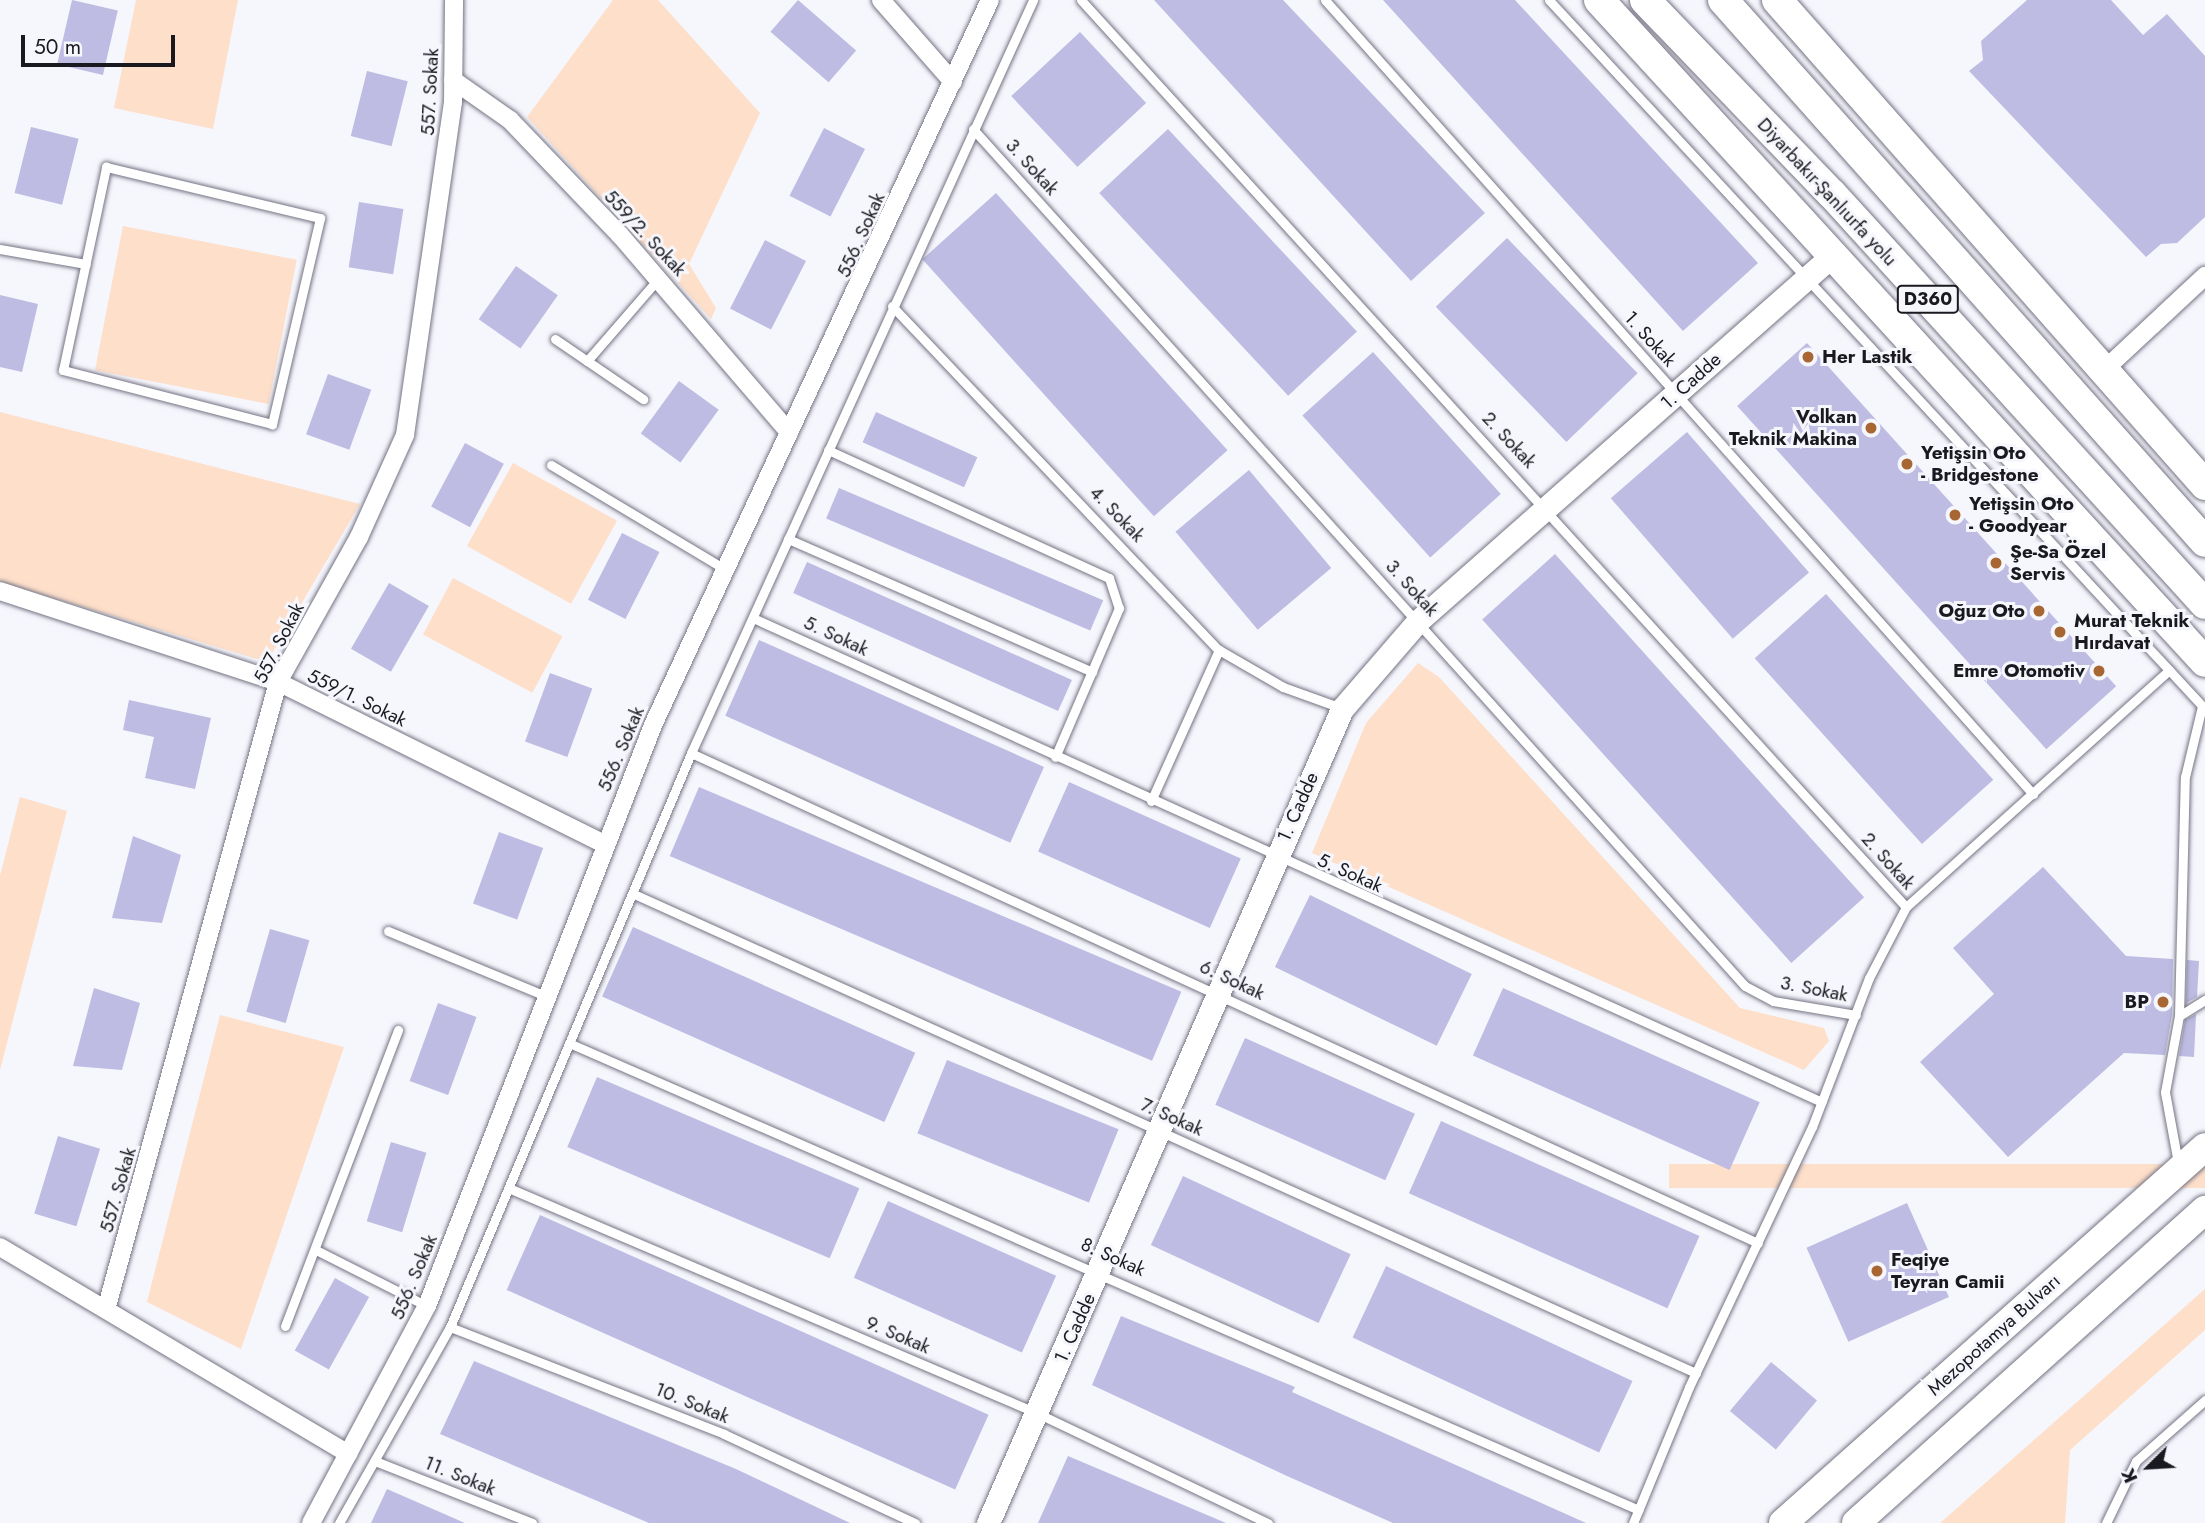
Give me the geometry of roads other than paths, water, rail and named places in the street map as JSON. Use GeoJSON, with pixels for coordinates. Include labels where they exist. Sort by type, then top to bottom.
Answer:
{"type":"FeatureCollection","features":[{"type":"Feature","properties":{"kind":"highway"},"geometry":{"type":"LineString","coordinates":[[1599,0],[1835,253],[2205,662]]}},
{"type":"Feature","properties":{"kind":"highway","name":"Diyarbakır-Şanlıurfa yolu"},"geometry":{"type":"LineString","coordinates":[[1645,0],[1832,194],[2205,604]]}},
{"type":"Feature","properties":{"kind":"highway","name":"D360"},"geometry":{"type":"LineString","coordinates":[[1723,0],[2205,542]]}},
{"type":"Feature","properties":{"kind":"highway"},"geometry":{"type":"LineString","coordinates":[[1762,0],[1911,214]]}},
{"type":"Feature","properties":{"kind":"highway"},"geometry":{"type":"LineString","coordinates":[[1777,0],[2102,372],[2205,485]]}},
{"type":"Feature","properties":{"kind":"main road","name":"Mezopotamya Bulvarı"},"geometry":{"type":"LineString","coordinates":[[1783,1523],[2205,1147]]}},
{"type":"Feature","properties":{"kind":"main road"},"geometry":{"type":"LineString","coordinates":[[1867,1517],[2205,1210]]}},
{"type":"Feature","properties":{"kind":"street","name":"557. Sokak"},"geometry":{"type":"LineString","coordinates":[[107,1306],[278,682],[359,537],[405,435],[429,296],[453,80],[454,0]]}},
{"type":"Feature","properties":{"kind":"street"},"geometry":{"type":"LineString","coordinates":[[881,0],[953,82]]}},
{"type":"Feature","properties":{"kind":"street","name":"556. Sokak"},"geometry":{"type":"LineString","coordinates":[[311,1523],[427,1306],[604,844],[725,569],[990,0]]}},
{"type":"Feature","properties":{"kind":"street","name":"559/2. Sokak"},"geometry":{"type":"LineString","coordinates":[[453,80],[509,120],[659,278],[789,432]]}},
{"type":"Feature","properties":{"kind":"street","name":"1. Cadde"},"geometry":{"type":"LineString","coordinates":[[988,1523],[1342,709],[1418,621],[1549,510],[1835,253]]}},
{"type":"Feature","properties":{"kind":"street"},"geometry":{"type":"LineString","coordinates":[[2102,372],[2205,276]]}},
{"type":"Feature","properties":{"kind":"street","name":"559/1. Sokak"},"geometry":{"type":"LineString","coordinates":[[0,591],[278,682],[604,844]]}},
{"type":"Feature","properties":{"kind":"street"},"geometry":{"type":"LineString","coordinates":[[0,1247],[107,1306],[348,1454]]}},
{"type":"Feature","properties":{"kind":"lane"},"geometry":{"type":"LineString","coordinates":[[339,1523],[450,1326],[511,1189],[569,1043],[634,894],[691,753],[1033,0]]}},
{"type":"Feature","properties":{"kind":"lane","name":"2. Sokak"},"geometry":{"type":"LineString","coordinates":[[1081,0],[1549,510],[1906,907]]}},
{"type":"Feature","properties":{"kind":"lane","name":"1. Sokak"},"geometry":{"type":"LineString","coordinates":[[1325,0],[2034,794]]}},
{"type":"Feature","properties":{"kind":"lane"},"geometry":{"type":"LineString","coordinates":[[1549,0],[1804,280],[2204,707],[2185,777],[2179,1016],[2165,1092],[2179,1171]]}},
{"type":"Feature","properties":{"kind":"lane","name":"3. Sokak"},"geometry":{"type":"LineString","coordinates":[[973,129],[1745,986],[1773,1001],[1856,1015]]}},
{"type":"Feature","properties":{"kind":"lane"},"geometry":{"type":"LineString","coordinates":[[106,167],[320,218],[272,425],[64,370],[86,264],[106,167]]}},
{"type":"Feature","properties":{"kind":"lane"},"geometry":{"type":"LineString","coordinates":[[0,249],[86,264]]}},
{"type":"Feature","properties":{"kind":"lane"},"geometry":{"type":"LineString","coordinates":[[587,361],[659,278]]}},
{"type":"Feature","properties":{"kind":"lane","name":"4. Sokak"},"geometry":{"type":"LineString","coordinates":[[892,306],[1219,650],[1283,687],[1342,709]]}},
{"type":"Feature","properties":{"kind":"lane"},"geometry":{"type":"LineString","coordinates":[[555,339],[643,398]]}},
{"type":"Feature","properties":{"kind":"lane"},"geometry":{"type":"LineString","coordinates":[[828,450],[1109,578],[1119,608],[1055,757]]}},
{"type":"Feature","properties":{"kind":"lane"},"geometry":{"type":"LineString","coordinates":[[551,465],[725,569]]}},
{"type":"Feature","properties":{"kind":"lane"},"geometry":{"type":"LineString","coordinates":[[788,539],[1093,673]]}},
{"type":"Feature","properties":{"kind":"lane","name":"5. Sokak"},"geometry":{"type":"LineString","coordinates":[[753,618],[1275,859],[1822,1102]]}},
{"type":"Feature","properties":{"kind":"lane"},"geometry":{"type":"LineString","coordinates":[[1151,801],[1219,650]]}},
{"type":"Feature","properties":{"kind":"lane"},"geometry":{"type":"LineString","coordinates":[[1633,1523],[1696,1373],[1822,1102],[1856,1015],[1906,907],[2169,670]]}},
{"type":"Feature","properties":{"kind":"lane","name":"6. Sokak"},"geometry":{"type":"LineString","coordinates":[[691,753],[1219,993],[1758,1243]]}},
{"type":"Feature","properties":{"kind":"lane","name":"7. Sokak"},"geometry":{"type":"LineString","coordinates":[[634,894],[1696,1373]]}},
{"type":"Feature","properties":{"kind":"lane"},"geometry":{"type":"LineString","coordinates":[[388,931],[546,996]]}},
{"type":"Feature","properties":{"kind":"lane"},"geometry":{"type":"LineString","coordinates":[[2179,1016],[2205,1000]]}},
{"type":"Feature","properties":{"kind":"lane"},"geometry":{"type":"LineString","coordinates":[[285,1326],[318,1251],[398,1030]]}},
{"type":"Feature","properties":{"kind":"lane","name":"8. Sokak"},"geometry":{"type":"LineString","coordinates":[[569,1043],[1100,1270],[1639,1510]]}},
{"type":"Feature","properties":{"kind":"lane","name":"9. Sokak"},"geometry":{"type":"LineString","coordinates":[[511,1189],[1037,1413],[1268,1523]]}},
{"type":"Feature","properties":{"kind":"lane"},"geometry":{"type":"LineString","coordinates":[[318,1251],[427,1306]]}},
{"type":"Feature","properties":{"kind":"lane","name":"10. Sokak"},"geometry":{"type":"LineString","coordinates":[[450,1326],[724,1434],[915,1523]]}},
{"type":"Feature","properties":{"kind":"lane"},"geometry":{"type":"LineString","coordinates":[[2106,1523],[2136,1461],[2205,1400]]}},
{"type":"Feature","properties":{"kind":"lane","name":"11. Sokak"},"geometry":{"type":"LineString","coordinates":[[375,1461],[532,1523]]}},
{"type":"Feature","properties":{"kind":"place","name":"Her Lastik"},"geometry":{"type":"Point","coordinates":[1808,357]}},
{"type":"Feature","properties":{"kind":"place","name":"Volkan Teknik Makina"},"geometry":{"type":"Point","coordinates":[1871,428]}},
{"type":"Feature","properties":{"kind":"place","name":"Yetişsin Oto - Bridgestone"},"geometry":{"type":"Point","coordinates":[1907,464]}},
{"type":"Feature","properties":{"kind":"place","name":"Yetişsin Oto - Goodyear"},"geometry":{"type":"Point","coordinates":[1955,515]}},
{"type":"Feature","properties":{"kind":"place","name":"Şe-Sa Özel Servis"},"geometry":{"type":"Point","coordinates":[1996,563]}},
{"type":"Feature","properties":{"kind":"place","name":"Oğuz Oto"},"geometry":{"type":"Point","coordinates":[2039,611]}},
{"type":"Feature","properties":{"kind":"place","name":"Murat Teknik Hırdavat"},"geometry":{"type":"Point","coordinates":[2060,632]}},
{"type":"Feature","properties":{"kind":"place","name":"Emre Otomotiv"},"geometry":{"type":"Point","coordinates":[2099,671]}},
{"type":"Feature","properties":{"kind":"place","name":"BP"},"geometry":{"type":"Point","coordinates":[2163,1002]}},
{"type":"Feature","properties":{"kind":"place","name":"Feqiye Teyran Camii"},"geometry":{"type":"Point","coordinates":[1877,1271]}}]}
